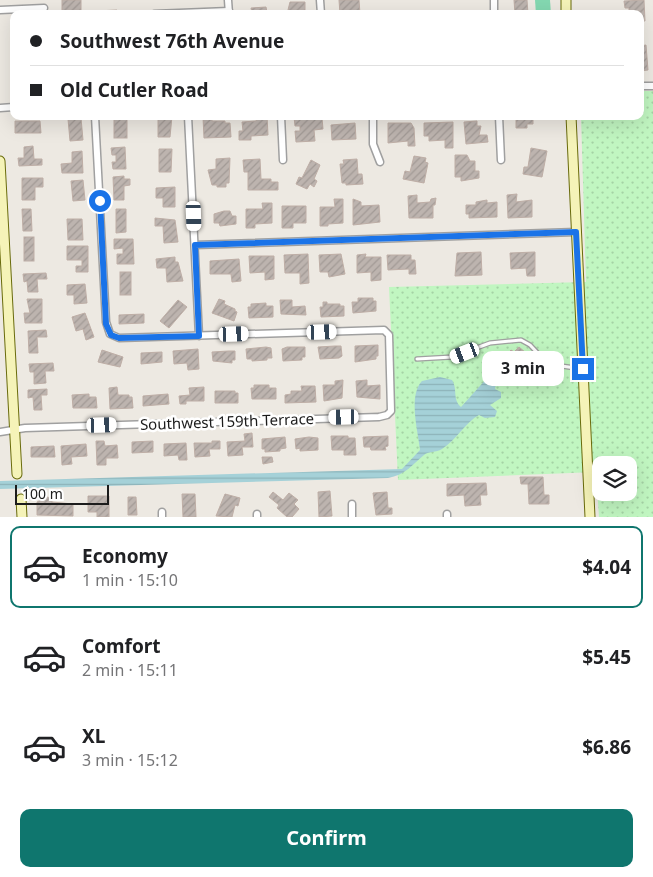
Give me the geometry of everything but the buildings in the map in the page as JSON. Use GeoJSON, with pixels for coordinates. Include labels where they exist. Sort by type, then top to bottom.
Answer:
{"type":"FeatureCollection","features":[{"type":"Feature","properties":{"kind":"main road"},"geometry":{"type":"LineString","coordinates":[[571,120],[590,517]]}},
{"type":"Feature","properties":{"kind":"main road"},"geometry":{"type":"LineString","coordinates":[[0,161],[17,474]]}},
{"type":"Feature","properties":{"kind":"main road"},"geometry":{"type":"LineString","coordinates":[[21,499],[22,517]]}},
{"type":"Feature","properties":{"kind":"street"},"geometry":{"type":"LineString","coordinates":[[0,10],[44,8]]}},
{"type":"Feature","properties":{"kind":"street"},"geometry":{"type":"LineString","coordinates":[[95,120],[106,324],[111,335],[119,338],[199,336],[188,120]]}},
{"type":"Feature","properties":{"kind":"street"},"geometry":{"type":"LineString","coordinates":[[281,120],[283,160]]}},
{"type":"Feature","properties":{"kind":"street"},"geometry":{"type":"LineString","coordinates":[[373,120],[373,144],[380,162]]}},
{"type":"Feature","properties":{"kind":"street"},"geometry":{"type":"LineString","coordinates":[[499,120],[501,160]]}},
{"type":"Feature","properties":{"kind":"street"},"geometry":{"type":"LineString","coordinates":[[195,245],[576,232]]}},
{"type":"Feature","properties":{"kind":"street","name":"Southwest 159th Terrace"},"geometry":{"type":"LineString","coordinates":[[0,432],[14,429],[379,417],[388,415],[392,411],[389,335],[386,330],[199,336]]}},
{"type":"Feature","properties":{"kind":"street"},"geometry":{"type":"LineString","coordinates":[[352,504],[352,517]]}},
{"type":"Feature","properties":{"kind":"lane"},"geometry":{"type":"LineString","coordinates":[[417,359],[452,357],[490,343],[521,340],[530,345],[548,364],[583,369]]}},
{"type":"Feature","properties":{"kind":"green space"},"geometry":{"type":"Polygon","coordinates":[[[535,0],[550,0],[551,10],[536,10],[535,0]]]}},
{"type":"Feature","properties":{"kind":"green space"},"geometry":{"type":"Polygon","coordinates":[[[644,91],[653,91],[653,517],[599,517],[598,501],[637,501],[637,456],[592,456],[592,472],[398,480],[389,287],[586,282],[581,120],[644,120],[644,91]]]}},
{"type":"Feature","properties":{"kind":"water"},"geometry":{"type":"Polygon","coordinates":[[[504,364],[508,368],[506,370],[506,380],[496,383],[495,389],[501,392],[501,398],[490,405],[497,411],[495,417],[485,418],[479,415],[442,449],[426,454],[408,470],[394,477],[0,489],[0,481],[402,469],[420,450],[415,404],[418,387],[422,381],[440,377],[452,380],[458,404],[461,407],[488,377],[492,366],[504,364]]]}},
{"type":"Feature","properties":{"kind":"route"},"geometry":{"type":"LineString","coordinates":[[100,201],[106,327],[111,335],[119,338],[199,336],[195,245],[576,232],[583,369]]}}]}
